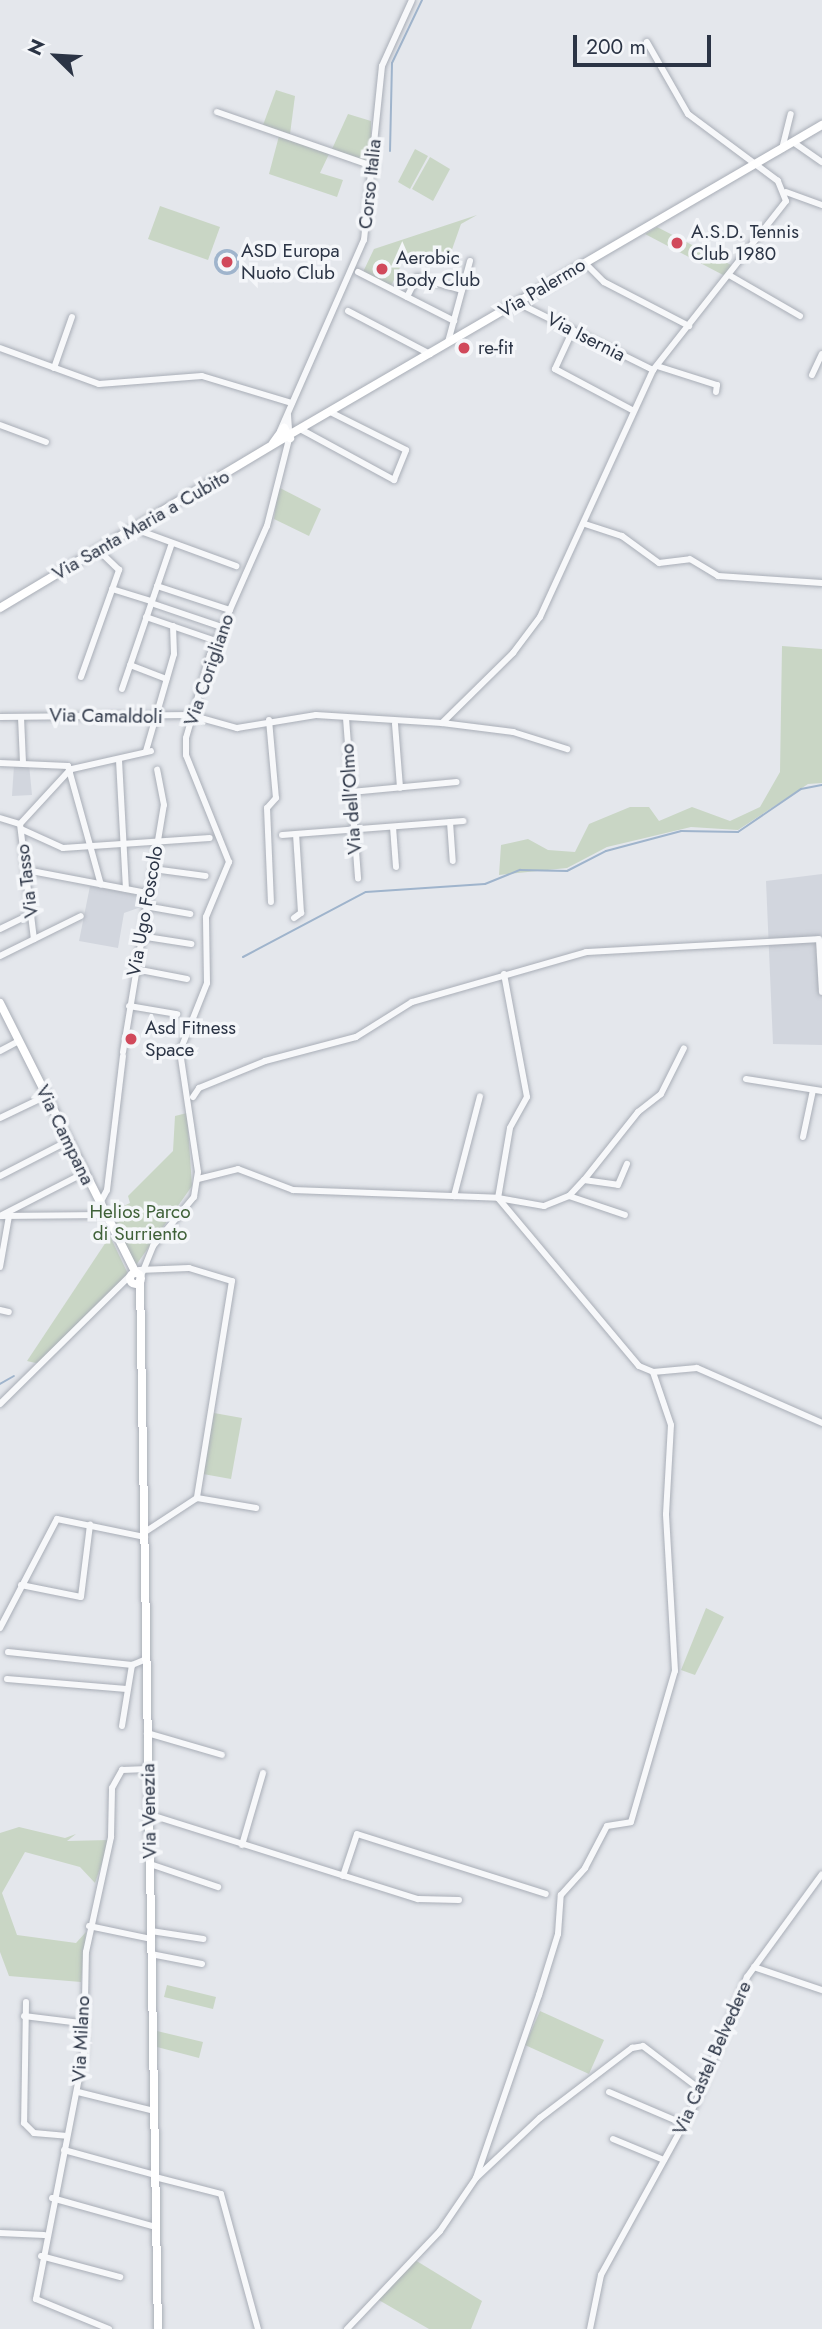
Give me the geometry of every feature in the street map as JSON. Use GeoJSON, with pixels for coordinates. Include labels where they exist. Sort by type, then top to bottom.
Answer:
{"type":"FeatureCollection","features":[{"type":"Feature","properties":{"kind":"main road","name":"Via Palermo"},"geometry":{"type":"LineString","coordinates":[[284,438],[302,430],[822,125]]}},
{"type":"Feature","properties":{"kind":"main road","name":"Via Santa Maria a Cubito"},"geometry":{"type":"LineString","coordinates":[[0,608],[264,453],[284,438]]}},
{"type":"Feature","properties":{"kind":"main road"},"geometry":{"type":"LineString","coordinates":[[264,453],[284,438]]}},
{"type":"Feature","properties":{"kind":"main road","name":"Via Campana"},"geometry":{"type":"LineString","coordinates":[[0,1003],[141,1292]]}},
{"type":"Feature","properties":{"kind":"main road","name":"Via Venezia"},"geometry":{"type":"LineString","coordinates":[[141,1292],[158,2329]]}},
{"type":"Feature","properties":{"kind":"street","name":"Corso Italia"},"geometry":{"type":"LineString","coordinates":[[284,438],[292,403],[359,254],[375,167],[382,66],[412,0]]}},
{"type":"Feature","properties":{"kind":"street"},"geometry":{"type":"LineString","coordinates":[[648,42],[688,114],[755,164],[786,192],[822,205]]}},
{"type":"Feature","properties":{"kind":"street"},"geometry":{"type":"LineString","coordinates":[[217,112],[375,167]]}},
{"type":"Feature","properties":{"kind":"street"},"geometry":{"type":"LineString","coordinates":[[782,149],[790,114]]}},
{"type":"Feature","properties":{"kind":"street"},"geometry":{"type":"LineString","coordinates":[[793,142],[822,162]]}},
{"type":"Feature","properties":{"kind":"street"},"geometry":{"type":"LineString","coordinates":[[442,723],[533,629],[585,524],[632,410],[655,368],[783,210],[786,192]]}},
{"type":"Feature","properties":{"kind":"street"},"geometry":{"type":"LineString","coordinates":[[447,344],[470,261]]}},
{"type":"Feature","properties":{"kind":"street"},"geometry":{"type":"LineString","coordinates":[[585,263],[604,282],[689,326]]}},
{"type":"Feature","properties":{"kind":"street"},"geometry":{"type":"LineString","coordinates":[[358,272],[454,321]]}},
{"type":"Feature","properties":{"kind":"street"},"geometry":{"type":"LineString","coordinates":[[729,275],[800,316]]}},
{"type":"Feature","properties":{"kind":"street"},"geometry":{"type":"LineString","coordinates":[[407,297],[417,276],[462,290]]}},
{"type":"Feature","properties":{"kind":"street","name":"Via Isernia"},"geometry":{"type":"LineString","coordinates":[[518,303],[655,368],[717,386],[716,391]]}},
{"type":"Feature","properties":{"kind":"street"},"geometry":{"type":"LineString","coordinates":[[348,311],[429,354]]}},
{"type":"Feature","properties":{"kind":"street"},"geometry":{"type":"LineString","coordinates":[[54,368],[72,317]]}},
{"type":"Feature","properties":{"kind":"street"},"geometry":{"type":"LineString","coordinates":[[573,330],[555,369],[632,410]]}},
{"type":"Feature","properties":{"kind":"street"},"geometry":{"type":"LineString","coordinates":[[0,348],[99,384],[202,376],[292,403]]}},
{"type":"Feature","properties":{"kind":"street"},"geometry":{"type":"LineString","coordinates":[[812,375],[822,354]]}},
{"type":"Feature","properties":{"kind":"street"},"geometry":{"type":"LineString","coordinates":[[302,430],[394,480],[406,450],[330,412]]}},
{"type":"Feature","properties":{"kind":"street"},"geometry":{"type":"LineString","coordinates":[[0,425],[46,442]]}},
{"type":"Feature","properties":{"kind":"street"},"geometry":{"type":"LineString","coordinates":[[283,462],[284,438]]}},
{"type":"Feature","properties":{"kind":"street","name":"Via Corigliano"},"geometry":{"type":"LineString","coordinates":[[198,1179],[180,1051],[207,983],[206,917],[229,862],[186,755],[190,715],[216,641],[267,526],[283,462],[284,438]]}},
{"type":"Feature","properties":{"kind":"street"},"geometry":{"type":"LineString","coordinates":[[585,524],[622,536],[659,563],[690,559],[718,576],[822,583]]}},
{"type":"Feature","properties":{"kind":"street"},"geometry":{"type":"LineString","coordinates":[[135,529],[236,566]]}},
{"type":"Feature","properties":{"kind":"street"},"geometry":{"type":"LineString","coordinates":[[122,689],[172,543]]}},
{"type":"Feature","properties":{"kind":"street"},"geometry":{"type":"LineString","coordinates":[[82,677],[119,570],[98,550]]}},
{"type":"Feature","properties":{"kind":"street"},"geometry":{"type":"LineString","coordinates":[[157,586],[230,610]]}},
{"type":"Feature","properties":{"kind":"street"},"geometry":{"type":"LineString","coordinates":[[112,589],[222,627]]}},
{"type":"Feature","properties":{"kind":"street"},"geometry":{"type":"LineString","coordinates":[[146,617],[216,641]]}},
{"type":"Feature","properties":{"kind":"street"},"geometry":{"type":"LineString","coordinates":[[0,763],[23,762],[69,770],[149,751],[151,719],[166,678],[173,626]]}},
{"type":"Feature","properties":{"kind":"street"},"geometry":{"type":"LineString","coordinates":[[130,665],[166,678]]}},
{"type":"Feature","properties":{"kind":"street"},"geometry":{"type":"LineString","coordinates":[[190,715],[237,728],[269,720],[346,718],[395,724],[442,723],[513,732],[567,749]]}},
{"type":"Feature","properties":{"kind":"street","name":"Via Camaldoli"},"geometry":{"type":"LineString","coordinates":[[0,717],[151,719],[190,715]]}},
{"type":"Feature","properties":{"kind":"street"},"geometry":{"type":"LineString","coordinates":[[21,717],[23,762]]}},
{"type":"Feature","properties":{"kind":"street","name":"Via dell'Olmo"},"geometry":{"type":"LineString","coordinates":[[346,718],[358,879]]}},
{"type":"Feature","properties":{"kind":"street"},"geometry":{"type":"LineString","coordinates":[[269,720],[276,798],[267,808],[271,902]]}},
{"type":"Feature","properties":{"kind":"street"},"geometry":{"type":"LineString","coordinates":[[395,724],[400,788]]}},
{"type":"Feature","properties":{"kind":"street"},"geometry":{"type":"LineString","coordinates":[[119,760],[126,889]]}},
{"type":"Feature","properties":{"kind":"street"},"geometry":{"type":"LineString","coordinates":[[20,826],[69,770]]}},
{"type":"Feature","properties":{"kind":"street"},"geometry":{"type":"LineString","coordinates":[[69,770],[101,885]]}},
{"type":"Feature","properties":{"kind":"street","name":"Via Ugo Foscolo"},"geometry":{"type":"LineString","coordinates":[[99,1205],[107,1190],[129,1006],[164,805],[157,770]]}},
{"type":"Feature","properties":{"kind":"street"},"geometry":{"type":"LineString","coordinates":[[351,792],[457,782]]}},
{"type":"Feature","properties":{"kind":"street"},"geometry":{"type":"LineString","coordinates":[[0,818],[63,848],[210,838]]}},
{"type":"Feature","properties":{"kind":"street"},"geometry":{"type":"LineString","coordinates":[[282,835],[463,821]]}},
{"type":"Feature","properties":{"kind":"street"},"geometry":{"type":"LineString","coordinates":[[450,822],[453,862]]}},
{"type":"Feature","properties":{"kind":"street","name":"Via Tasso"},"geometry":{"type":"LineString","coordinates":[[20,826],[34,939]]}},
{"type":"Feature","properties":{"kind":"street"},"geometry":{"type":"LineString","coordinates":[[393,827],[396,867]]}},
{"type":"Feature","properties":{"kind":"street"},"geometry":{"type":"LineString","coordinates":[[294,918],[301,913],[296,834]]}},
{"type":"Feature","properties":{"kind":"street"},"geometry":{"type":"LineString","coordinates":[[153,869],[206,876]]}},
{"type":"Feature","properties":{"kind":"street"},"geometry":{"type":"LineString","coordinates":[[26,870],[147,893]]}},
{"type":"Feature","properties":{"kind":"street"},"geometry":{"type":"LineString","coordinates":[[145,906],[190,914]]}},
{"type":"Feature","properties":{"kind":"street"},"geometry":{"type":"LineString","coordinates":[[0,929],[31,914]]}},
{"type":"Feature","properties":{"kind":"street"},"geometry":{"type":"LineString","coordinates":[[0,956],[82,916]]}},
{"type":"Feature","properties":{"kind":"street"},"geometry":{"type":"LineString","coordinates":[[140,936],[191,944]]}},
{"type":"Feature","properties":{"kind":"street"},"geometry":{"type":"LineString","coordinates":[[193,1097],[199,1088],[278,1056],[347,1040],[412,1002],[602,948],[820,938],[822,992]]}},
{"type":"Feature","properties":{"kind":"street"},"geometry":{"type":"LineString","coordinates":[[135,969],[187,978]]}},
{"type":"Feature","properties":{"kind":"street"},"geometry":{"type":"LineString","coordinates":[[504,974],[527,1097],[510,1128],[498,1198],[570,1291],[632,1359],[653,1372],[697,1368],[822,1423]]}},
{"type":"Feature","properties":{"kind":"street"},"geometry":{"type":"LineString","coordinates":[[129,1006],[177,1014]]}},
{"type":"Feature","properties":{"kind":"street"},"geometry":{"type":"LineString","coordinates":[[0,1051],[19,1041]]}},
{"type":"Feature","properties":{"kind":"street"},"geometry":{"type":"LineString","coordinates":[[0,1404],[134,1276],[194,1197],[198,1179],[238,1168],[293,1191],[498,1198],[544,1206],[569,1196],[625,1126],[661,1094],[684,1048]]}},
{"type":"Feature","properties":{"kind":"street"},"geometry":{"type":"LineString","coordinates":[[746,1079],[822,1091]]}},
{"type":"Feature","properties":{"kind":"street"},"geometry":{"type":"LineString","coordinates":[[186,1082],[199,1088]]}},
{"type":"Feature","properties":{"kind":"street"},"geometry":{"type":"LineString","coordinates":[[803,1137],[813,1090]]}},
{"type":"Feature","properties":{"kind":"street"},"geometry":{"type":"LineString","coordinates":[[0,1118],[46,1096]]}},
{"type":"Feature","properties":{"kind":"street"},"geometry":{"type":"LineString","coordinates":[[454,1196],[480,1096]]}},
{"type":"Feature","properties":{"kind":"street"},"geometry":{"type":"LineString","coordinates":[[0,1176],[68,1141]]}},
{"type":"Feature","properties":{"kind":"street"},"geometry":{"type":"LineString","coordinates":[[584,1180],[618,1185],[627,1164]]}},
{"type":"Feature","properties":{"kind":"street"},"geometry":{"type":"LineString","coordinates":[[0,1216],[84,1173]]}},
{"type":"Feature","properties":{"kind":"street"},"geometry":{"type":"LineString","coordinates":[[569,1196],[625,1215]]}},
{"type":"Feature","properties":{"kind":"street"},"geometry":{"type":"LineString","coordinates":[[0,1216],[105,1216]]}},
{"type":"Feature","properties":{"kind":"street"},"geometry":{"type":"LineString","coordinates":[[0,1267],[9,1216]]}},
{"type":"Feature","properties":{"kind":"street"},"geometry":{"type":"LineString","coordinates":[[134,1276],[189,1268],[232,1280],[197,1498]]}},
{"type":"Feature","properties":{"kind":"street"},"geometry":{"type":"LineString","coordinates":[[0,1310],[9,1312]]}},
{"type":"Feature","properties":{"kind":"street"},"geometry":{"type":"LineString","coordinates":[[476,2178],[554,1947],[561,1895],[585,1868],[607,1826],[631,1822],[675,1671],[666,1514],[671,1425],[653,1372]]}},
{"type":"Feature","properties":{"kind":"street"},"geometry":{"type":"LineString","coordinates":[[0,1628],[53,1522],[90,1525],[145,1535],[197,1498],[256,1508]]}},
{"type":"Feature","properties":{"kind":"street"},"geometry":{"type":"LineString","coordinates":[[20,1586],[81,1597],[90,1525]]}},
{"type":"Feature","properties":{"kind":"street"},"geometry":{"type":"LineString","coordinates":[[8,1652],[132,1665],[146,1659]]}},
{"type":"Feature","properties":{"kind":"street"},"geometry":{"type":"LineString","coordinates":[[122,1726],[132,1665]]}},
{"type":"Feature","properties":{"kind":"street"},"geometry":{"type":"LineString","coordinates":[[7,1679],[127,1689]]}},
{"type":"Feature","properties":{"kind":"street"},"geometry":{"type":"LineString","coordinates":[[147,1734],[222,1755]]}},
{"type":"Feature","properties":{"kind":"street","name":"Via Milano"},"geometry":{"type":"LineString","coordinates":[[109,2329],[36,2299],[44,2235],[78,2091],[89,1926],[111,1837],[115,1780],[122,1770],[148,1769]]}},
{"type":"Feature","properties":{"kind":"street"},"geometry":{"type":"LineString","coordinates":[[242,1845],[263,1773]]}},
{"type":"Feature","properties":{"kind":"street"},"geometry":{"type":"LineString","coordinates":[[148,1814],[418,1899],[459,1900]]}},
{"type":"Feature","properties":{"kind":"street"},"geometry":{"type":"LineString","coordinates":[[343,1876],[357,1834],[546,1894]]}},
{"type":"Feature","properties":{"kind":"street"},"geometry":{"type":"LineString","coordinates":[[150,1864],[218,1887]]}},
{"type":"Feature","properties":{"kind":"street","name":"Via Castel Belvedere"},"geometry":{"type":"LineString","coordinates":[[590,2329],[601,2275],[701,2090],[754,1967],[822,1874]]}},
{"type":"Feature","properties":{"kind":"street"},"geometry":{"type":"LineString","coordinates":[[89,1926],[203,1939]]}},
{"type":"Feature","properties":{"kind":"street"},"geometry":{"type":"LineString","coordinates":[[151,1954],[202,1964]]}},
{"type":"Feature","properties":{"kind":"street"},"geometry":{"type":"LineString","coordinates":[[754,1967],[822,1990]]}},
{"type":"Feature","properties":{"kind":"street"},"geometry":{"type":"LineString","coordinates":[[26,2002],[24,2123],[34,2133],[67,2136]]}},
{"type":"Feature","properties":{"kind":"street"},"geometry":{"type":"LineString","coordinates":[[24,2016],[81,2023]]}},
{"type":"Feature","properties":{"kind":"street"},"geometry":{"type":"LineString","coordinates":[[347,2329],[440,2231],[476,2178],[546,2113],[638,2045],[701,2090]]}},
{"type":"Feature","properties":{"kind":"street"},"geometry":{"type":"LineString","coordinates":[[78,2091],[154,2111]]}},
{"type":"Feature","properties":{"kind":"street"},"geometry":{"type":"LineString","coordinates":[[609,2092],[684,2124]]}},
{"type":"Feature","properties":{"kind":"street"},"geometry":{"type":"LineString","coordinates":[[612,2139],[664,2160]]}},
{"type":"Feature","properties":{"kind":"street"},"geometry":{"type":"LineString","coordinates":[[64,2150],[221,2194],[258,2329]]}},
{"type":"Feature","properties":{"kind":"street"},"geometry":{"type":"LineString","coordinates":[[52,2198],[156,2227]]}},
{"type":"Feature","properties":{"kind":"street"},"geometry":{"type":"LineString","coordinates":[[0,2233],[44,2235]]}},
{"type":"Feature","properties":{"kind":"street"},"geometry":{"type":"LineString","coordinates":[[41,2256],[120,2277]]}},
{"type":"Feature","properties":{"kind":"shaded area"},"geometry":{"type":"Polygon","coordinates":[[[29,764],[32,795],[12,796],[14,765],[29,764]]]}},
{"type":"Feature","properties":{"kind":"shaded area"},"geometry":{"type":"Polygon","coordinates":[[[822,874],[822,1045],[773,1044],[766,881],[822,874]]]}},
{"type":"Feature","properties":{"kind":"shaded area"},"geometry":{"type":"Polygon","coordinates":[[[90,886],[143,896],[141,907],[124,913],[118,948],[79,941],[90,886]]]}},
{"type":"Feature","properties":{"kind":"green space"},"geometry":{"type":"Polygon","coordinates":[[[276,90],[295,96],[290,134],[263,125],[276,90]]]}},
{"type":"Feature","properties":{"kind":"green space"},"geometry":{"type":"Polygon","coordinates":[[[348,114],[371,121],[371,163],[332,149],[348,114]]]}},
{"type":"Feature","properties":{"kind":"green space"},"geometry":{"type":"Polygon","coordinates":[[[279,136],[329,154],[320,173],[343,180],[337,197],[269,174],[279,136]]]}},
{"type":"Feature","properties":{"kind":"green space"},"geometry":{"type":"Polygon","coordinates":[[[415,149],[428,156],[410,189],[398,182],[415,149]]]}},
{"type":"Feature","properties":{"kind":"green space"},"geometry":{"type":"Polygon","coordinates":[[[430,157],[450,169],[433,201],[412,189],[430,157]]]}},
{"type":"Feature","properties":{"kind":"green space"},"geometry":{"type":"Polygon","coordinates":[[[160,206],[220,227],[208,260],[148,239],[160,206]]]}},
{"type":"Feature","properties":{"kind":"green space"},"geometry":{"type":"Polygon","coordinates":[[[477,215],[461,224],[449,258],[406,255],[391,286],[363,272],[374,249],[477,215]]]}},
{"type":"Feature","properties":{"kind":"green space","name":"A.S.D. Tennis Club 1980"},"geometry":{"type":"Polygon","coordinates":[[[657,227],[733,266],[725,276],[645,234],[657,227]]]}},
{"type":"Feature","properties":{"kind":"green space"},"geometry":{"type":"Polygon","coordinates":[[[278,487],[321,509],[309,536],[274,519],[278,487]]]}},
{"type":"Feature","properties":{"kind":"green space"},"geometry":{"type":"Polygon","coordinates":[[[782,646],[822,649],[822,783],[808,784],[738,830],[691,827],[607,847],[567,868],[499,875],[501,845],[528,839],[548,850],[575,852],[589,824],[630,807],[649,807],[659,821],[692,807],[730,821],[760,807],[780,772],[782,646]]]}},
{"type":"Feature","properties":{"kind":"green space","name":"Helios Parco di Surriento"},"geometry":{"type":"Polygon","coordinates":[[[187,1113],[192,1186],[134,1268],[111,1212],[130,1203],[128,1196],[173,1151],[175,1116],[187,1113]]]}},
{"type":"Feature","properties":{"kind":"green space"},"geometry":{"type":"Polygon","coordinates":[[[110,1236],[128,1274],[40,1364],[27,1361],[110,1236]]]}},
{"type":"Feature","properties":{"kind":"green space"},"geometry":{"type":"Polygon","coordinates":[[[214,1413],[242,1418],[231,1479],[203,1474],[214,1413]]]}},
{"type":"Feature","properties":{"kind":"green space"},"geometry":{"type":"Polygon","coordinates":[[[706,1608],[724,1617],[695,1675],[681,1670],[706,1608]]]}},
{"type":"Feature","properties":{"kind":"green space"},"geometry":{"type":"Polygon","coordinates":[[[19,1827],[65,1838],[76,1834],[67,1841],[110,1840],[95,1883],[80,1867],[25,1852],[2,1893],[17,1935],[76,1943],[86,1932],[81,1982],[9,1976],[0,1952],[0,1833],[19,1827]]]}},
{"type":"Feature","properties":{"kind":"green space"},"geometry":{"type":"Polygon","coordinates":[[[167,1985],[216,1997],[213,2009],[164,1997],[167,1985]]]}},
{"type":"Feature","properties":{"kind":"green space"},"geometry":{"type":"Polygon","coordinates":[[[540,2011],[604,2040],[589,2074],[525,2045],[540,2011]]]}},
{"type":"Feature","properties":{"kind":"green space"},"geometry":{"type":"Polygon","coordinates":[[[157,2031],[203,2042],[199,2058],[157,2047],[157,2031]]]}},
{"type":"Feature","properties":{"kind":"green space"},"geometry":{"type":"Polygon","coordinates":[[[415,2260],[482,2301],[471,2329],[429,2329],[377,2299],[415,2260]]]}},
{"type":"Feature","properties":{"kind":"water","name":"ASD Europa Nuoto Club"},"geometry":{"type":"Polygon","coordinates":[[[227,249],[236,253],[240,262],[236,271],[227,275],[218,271],[214,262],[218,253],[227,249]]]}},
{"type":"Feature","properties":{"kind":"waterway"},"geometry":{"type":"LineString","coordinates":[[390,151],[392,63],[422,0]]}},
{"type":"Feature","properties":{"kind":"waterway"},"geometry":{"type":"LineString","coordinates":[[243,957],[366,892],[485,884],[520,870],[567,871],[606,851],[681,831],[738,832],[801,789],[822,785]]}},
{"type":"Feature","properties":{"kind":"waterway"},"geometry":{"type":"LineString","coordinates":[[0,1384],[14,1376]]}},
{"type":"Feature","properties":{"kind":"place","name":"A.S.D. Tennis Club 1980"},"geometry":{"type":"Point","coordinates":[677,243]}},
{"type":"Feature","properties":{"kind":"place","name":"ASD Europa Nuoto Club"},"geometry":{"type":"Point","coordinates":[227,262]}},
{"type":"Feature","properties":{"kind":"place","name":"Aerobic Body Club"},"geometry":{"type":"Point","coordinates":[382,269]}},
{"type":"Feature","properties":{"kind":"place","name":"re-fit"},"geometry":{"type":"Point","coordinates":[464,348]}},
{"type":"Feature","properties":{"kind":"place","name":"Asd Fitness Space"},"geometry":{"type":"Point","coordinates":[131,1039]}}]}
